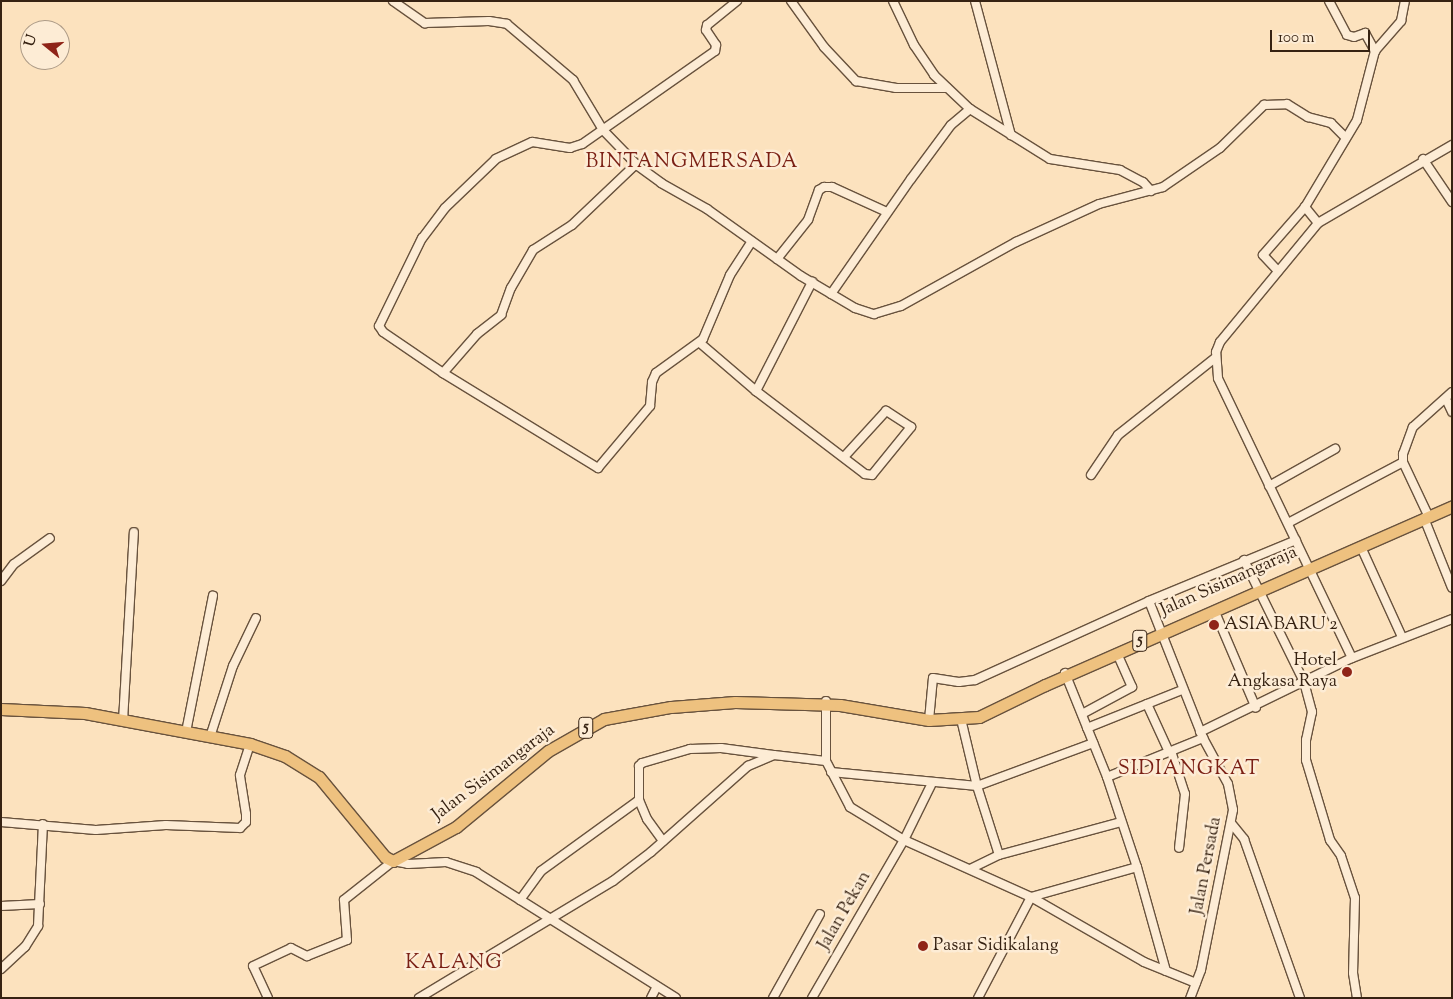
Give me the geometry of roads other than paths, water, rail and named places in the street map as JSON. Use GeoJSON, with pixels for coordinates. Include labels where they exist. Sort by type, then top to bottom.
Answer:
{"type":"FeatureCollection","features":[{"type":"Feature","properties":{"kind":"highway","name":"Jalan Sisimangaraja"},"geometry":{"type":"LineString","coordinates":[[393,861],[456,827],[548,750],[604,720],[696,704],[824,703],[929,718],[961,720],[988,714],[1066,674],[1215,612],[1452,504]]}},
{"type":"Feature","properties":{"kind":"highway","name":"Jalan Sisimangaraja"},"geometry":{"type":"LineString","coordinates":[[1309,568],[1361,547],[1425,516]]}},
{"type":"Feature","properties":{"kind":"highway","name":"Jalan Sisimangaraja"},"geometry":{"type":"LineString","coordinates":[[929,718],[977,716],[1066,674],[1259,591]]}},
{"type":"Feature","properties":{"kind":"highway"},"geometry":{"type":"LineString","coordinates":[[1,709],[85,713],[250,744],[285,756],[319,777],[386,857],[393,861]]}},
{"type":"Feature","properties":{"kind":"street"},"geometry":{"type":"LineString","coordinates":[[393,1],[425,23],[489,20],[507,24],[573,80],[603,130],[636,164],[812,282],[862,311],[883,314],[942,285],[1016,242],[1099,204],[1152,191],[1199,164],[1261,106],[1272,102],[1287,104],[1308,117],[1329,122],[1346,138]]}},
{"type":"Feature","properties":{"kind":"street"},"geometry":{"type":"LineString","coordinates":[[737,1],[708,25],[706,30],[716,45],[715,51],[603,130],[573,148],[532,142],[509,150],[445,208],[422,238],[379,326],[383,332],[443,373],[598,468],[650,406],[652,382],[656,373],[700,343],[730,275],[752,240]]}},
{"type":"Feature","properties":{"kind":"street"},"geometry":{"type":"LineString","coordinates":[[791,1],[824,47],[856,81],[896,88],[947,88]]}},
{"type":"Feature","properties":{"kind":"street"},"geometry":{"type":"LineString","coordinates":[[893,1],[923,59],[947,88],[970,108],[1011,136],[1050,159],[1098,164],[1132,175],[1152,191]]}},
{"type":"Feature","properties":{"kind":"street"},"geometry":{"type":"LineString","coordinates":[[975,1],[1011,136]]}},
{"type":"Feature","properties":{"kind":"street"},"geometry":{"type":"LineString","coordinates":[[1329,1],[1347,35],[1354,37],[1365,34],[1375,51]]}},
{"type":"Feature","properties":{"kind":"street"},"geometry":{"type":"LineString","coordinates":[[1278,271],[1263,255],[1305,207],[1346,138],[1362,108],[1375,51],[1400,21],[1405,1]]}},
{"type":"Feature","properties":{"kind":"street"},"geometry":{"type":"LineString","coordinates":[[832,294],[887,212],[951,126],[970,108]]}},
{"type":"Feature","properties":{"kind":"street"},"geometry":{"type":"LineString","coordinates":[[1352,658],[1218,378],[1215,358],[1220,342],[1318,223],[1423,159],[1452,145]]}},
{"type":"Feature","properties":{"kind":"street"},"geometry":{"type":"LineString","coordinates":[[1423,159],[1452,202]]}},
{"type":"Feature","properties":{"kind":"street"},"geometry":{"type":"LineString","coordinates":[[443,373],[476,334],[501,315],[511,288],[532,250],[572,225],[636,164]]}},
{"type":"Feature","properties":{"kind":"street"},"geometry":{"type":"LineString","coordinates":[[1443,187],[1452,183]]}},
{"type":"Feature","properties":{"kind":"street"},"geometry":{"type":"LineString","coordinates":[[777,259],[808,220],[819,190],[824,187],[832,187],[887,212]]}},
{"type":"Feature","properties":{"kind":"street"},"geometry":{"type":"LineString","coordinates":[[1305,207],[1318,223]]}},
{"type":"Feature","properties":{"kind":"street"},"geometry":{"type":"LineString","coordinates":[[756,392],[812,282]]}},
{"type":"Feature","properties":{"kind":"street"},"geometry":{"type":"LineString","coordinates":[[700,343],[756,392],[866,474],[872,475],[911,427],[886,410],[844,457]]}},
{"type":"Feature","properties":{"kind":"street"},"geometry":{"type":"LineString","coordinates":[[1091,475],[1118,435],[1215,358]]}},
{"type":"Feature","properties":{"kind":"street"},"geometry":{"type":"LineString","coordinates":[[1452,392],[1413,427],[1403,462],[1452,588]]}},
{"type":"Feature","properties":{"kind":"street"},"geometry":{"type":"LineString","coordinates":[[1446,399],[1452,412]]}},
{"type":"Feature","properties":{"kind":"street"},"geometry":{"type":"LineString","coordinates":[[1269,486],[1335,449]]}},
{"type":"Feature","properties":{"kind":"street"},"geometry":{"type":"LineString","coordinates":[[1288,523],[1403,462]]}},
{"type":"Feature","properties":{"kind":"street"},"geometry":{"type":"LineString","coordinates":[[123,721],[134,532]]}},
{"type":"Feature","properties":{"kind":"street"},"geometry":{"type":"LineString","coordinates":[[1,582],[14,564],[50,538]]}},
{"type":"Feature","properties":{"kind":"street"},"geometry":{"type":"LineString","coordinates":[[929,718],[933,678],[959,682],[975,680],[1149,601],[1296,540]]}},
{"type":"Feature","properties":{"kind":"street"},"geometry":{"type":"LineString","coordinates":[[1361,547],[1402,637]]}},
{"type":"Feature","properties":{"kind":"street"},"geometry":{"type":"LineString","coordinates":[[1244,560],[1304,682],[1312,712],[1306,740],[1306,760],[1330,840],[1341,856],[1355,898],[1353,973],[1358,998]]}},
{"type":"Feature","properties":{"kind":"street"},"geometry":{"type":"LineString","coordinates":[[186,732],[212,596]]}},
{"type":"Feature","properties":{"kind":"street","name":"Jalan Persada"},"geometry":{"type":"LineString","coordinates":[[1149,601],[1182,690],[1202,735],[1228,784],[1232,823],[1196,983],[1190,998]]}},
{"type":"Feature","properties":{"kind":"street"},"geometry":{"type":"LineString","coordinates":[[1215,612],[1256,708]]}},
{"type":"Feature","properties":{"kind":"street"},"geometry":{"type":"LineString","coordinates":[[210,737],[233,666],[256,618]]}},
{"type":"Feature","properties":{"kind":"street"},"geometry":{"type":"LineString","coordinates":[[1107,777],[1170,751],[1352,658],[1452,618]]}},
{"type":"Feature","properties":{"kind":"street"},"geometry":{"type":"LineString","coordinates":[[1082,714],[1132,687],[1117,654]]}},
{"type":"Feature","properties":{"kind":"street"},"geometry":{"type":"LineString","coordinates":[[1066,674],[1107,777],[1137,867],[1159,952],[1166,971]]}},
{"type":"Feature","properties":{"kind":"street"},"geometry":{"type":"LineString","coordinates":[[1088,728],[1182,690]]}},
{"type":"Feature","properties":{"kind":"street"},"geometry":{"type":"LineString","coordinates":[[824,703],[826,761],[850,807],[904,840],[1031,897],[1144,962],[1196,983]]}},
{"type":"Feature","properties":{"kind":"street"},"geometry":{"type":"LineString","coordinates":[[1147,704],[1170,751],[1184,794],[1179,848]]}},
{"type":"Feature","properties":{"kind":"street"},"geometry":{"type":"LineString","coordinates":[[961,720],[977,786],[999,854]]}},
{"type":"Feature","properties":{"kind":"street"},"geometry":{"type":"LineString","coordinates":[[831,772],[932,784],[977,786],[1093,743]]}},
{"type":"Feature","properties":{"kind":"street"},"geometry":{"type":"LineString","coordinates":[[1,822],[43,824],[96,830],[174,825],[240,828],[246,822],[246,814],[240,775],[250,744]]}},
{"type":"Feature","properties":{"kind":"street"},"geometry":{"type":"LineString","coordinates":[[663,841],[647,819],[639,800],[639,766],[642,763],[690,749],[721,748],[826,761]]}},
{"type":"Feature","properties":{"kind":"street"},"geometry":{"type":"LineString","coordinates":[[419,998],[613,881],[663,841],[734,776],[774,755]]}},
{"type":"Feature","properties":{"kind":"street","name":"Jalan Pekan"},"geometry":{"type":"LineString","coordinates":[[812,998],[904,840],[932,784]]}},
{"type":"Feature","properties":{"kind":"street"},"geometry":{"type":"LineString","coordinates":[[520,900],[541,870],[639,800]]}},
{"type":"Feature","properties":{"kind":"street"},"geometry":{"type":"LineString","coordinates":[[970,869],[999,854],[1121,822]]}},
{"type":"Feature","properties":{"kind":"street"},"geometry":{"type":"LineString","coordinates":[[1232,823],[1244,838],[1300,998]]}},
{"type":"Feature","properties":{"kind":"street"},"geometry":{"type":"LineString","coordinates":[[1,969],[25,947],[38,926],[43,824]]}},
{"type":"Feature","properties":{"kind":"street"},"geometry":{"type":"LineString","coordinates":[[1227,846],[1232,840],[1244,838]]}},
{"type":"Feature","properties":{"kind":"street"},"geometry":{"type":"LineString","coordinates":[[268,998],[253,969],[254,964],[291,948],[307,956],[347,940],[344,900],[393,861],[459,865],[476,872],[676,998]]}},
{"type":"Feature","properties":{"kind":"street"},"geometry":{"type":"LineString","coordinates":[[978,998],[1031,897],[1137,867]]}},
{"type":"Feature","properties":{"kind":"street"},"geometry":{"type":"LineString","coordinates":[[1,906],[40,904]]}},
{"type":"Feature","properties":{"kind":"street"},"geometry":{"type":"LineString","coordinates":[[773,998],[820,914]]}},
{"type":"Feature","properties":{"kind":"street"},"geometry":{"type":"LineString","coordinates":[[1144,962],[1159,952]]}},
{"type":"Feature","properties":{"kind":"street"},"geometry":{"type":"LineString","coordinates":[[651,998],[657,986]]}},
{"type":"Feature","properties":{"kind":"place","name":"ASIA BARU 2"},"geometry":{"type":"Point","coordinates":[1214,625]}},
{"type":"Feature","properties":{"kind":"place","name":"Hotel Angkasa Raya"},"geometry":{"type":"Point","coordinates":[1347,672]}},
{"type":"Feature","properties":{"kind":"place","name":"Pasar Sidikalang"},"geometry":{"type":"Point","coordinates":[923,946]}},
{"type":"Feature","properties":{"kind":"district","name":"BINTANGMERSADA"},"geometry":{"type":"Point","coordinates":[692,162]}},
{"type":"Feature","properties":{"kind":"district","name":"SIDIANGKAT"},"geometry":{"type":"Point","coordinates":[1189,769]}},
{"type":"Feature","properties":{"kind":"district","name":"KALANG"},"geometry":{"type":"Point","coordinates":[454,963]}}]}
